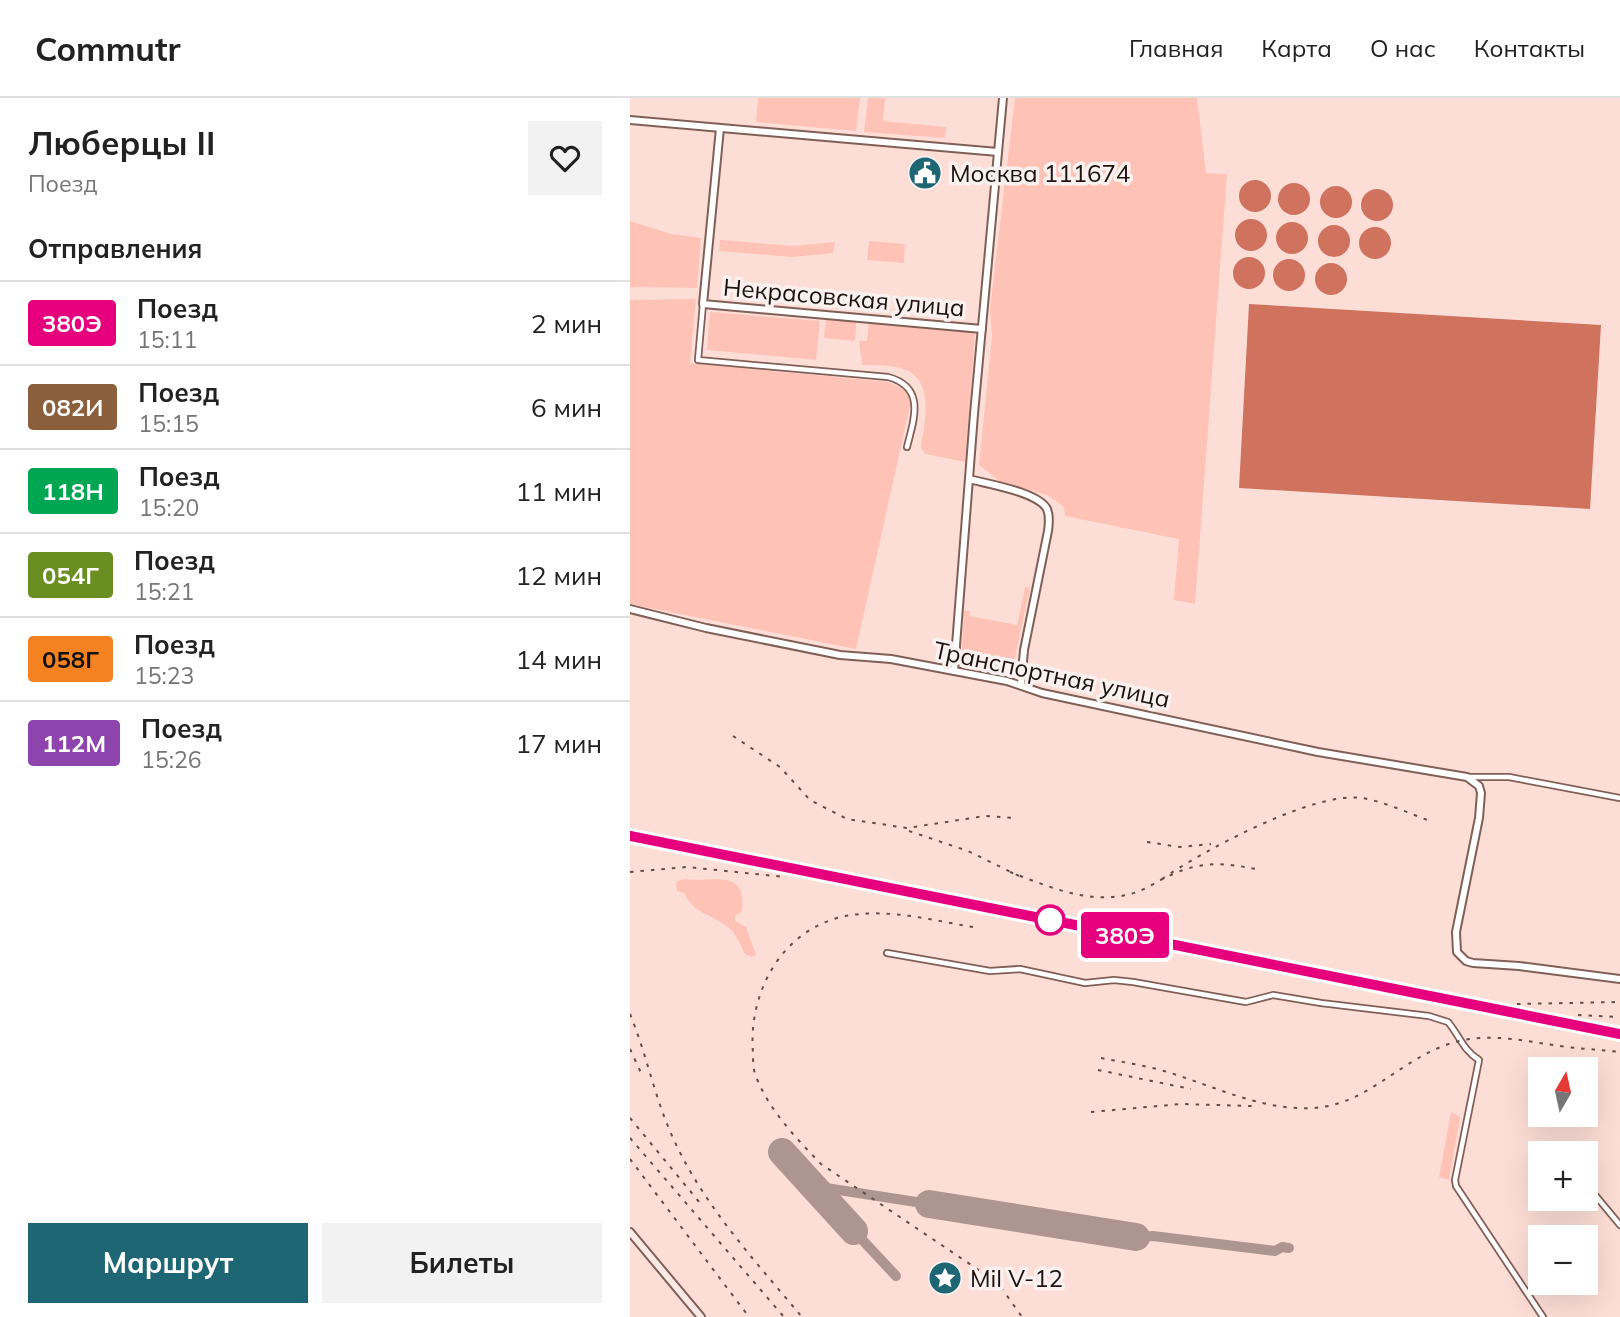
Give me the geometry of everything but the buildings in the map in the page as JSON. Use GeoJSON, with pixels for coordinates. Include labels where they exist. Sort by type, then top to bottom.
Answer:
{"type":"FeatureCollection","features":[{"type":"Feature","properties":{"kind":"main road"},"geometry":{"type":"LineString","coordinates":[[630,1232],[701,1317]]}},
{"type":"Feature","properties":{"kind":"street"},"geometry":{"type":"LineString","coordinates":[[954,671],[1003,98]]}},
{"type":"Feature","properties":{"kind":"street"},"geometry":{"type":"LineString","coordinates":[[630,120],[998,152]]}},
{"type":"Feature","properties":{"kind":"street"},"geometry":{"type":"LineString","coordinates":[[720,128],[698,360],[899,379],[907,386],[915,400],[915,415],[907,447]]}},
{"type":"Feature","properties":{"kind":"street","name":"Некрасовская улица"},"geometry":{"type":"LineString","coordinates":[[703,304],[982,329]]}},
{"type":"Feature","properties":{"kind":"street"},"geometry":{"type":"LineString","coordinates":[[969,479],[1034,498],[1041,502],[1048,512],[1049,526],[1024,650],[1021,684]]}},
{"type":"Feature","properties":{"kind":"street","name":"Транспортная улица"},"geometry":{"type":"LineString","coordinates":[[630,609],[706,628],[840,655],[891,659],[1021,684],[1042,692],[1318,752],[1467,777]]}},
{"type":"Feature","properties":{"kind":"street"},"geometry":{"type":"LineString","coordinates":[[1467,777],[1508,777],[1620,798]]}},
{"type":"Feature","properties":{"kind":"street"},"geometry":{"type":"LineString","coordinates":[[1467,777],[1479,786],[1481,793],[1479,818],[1456,932],[1457,952],[1466,961],[1473,963],[1620,979]]}},
{"type":"Feature","properties":{"kind":"street"},"geometry":{"type":"LineString","coordinates":[[887,953],[990,971],[1020,969],[1085,983],[1114,980],[1133,982],[1245,1002],[1273,995],[1429,1016],[1448,1022],[1459,1042],[1479,1060],[1456,1186],[1543,1317]]}},
{"type":"Feature","properties":{"kind":"street"},"geometry":{"type":"LineString","coordinates":[[1598,1198],[1620,1225]]}},
{"type":"Feature","properties":{"kind":"shaded area"},"geometry":{"type":"Polygon","coordinates":[[[758,98],[860,98],[856,131],[756,122],[758,98]]]}},
{"type":"Feature","properties":{"kind":"shaded area"},"geometry":{"type":"Polygon","coordinates":[[[868,98],[885,98],[883,121],[946,127],[945,138],[864,132],[868,98]]]}},
{"type":"Feature","properties":{"kind":"shaded area"},"geometry":{"type":"Polygon","coordinates":[[[1015,98],[1197,98],[1206,173],[1227,174],[1195,604],[1174,600],[1179,539],[1065,516],[1064,507],[1047,495],[1001,482],[979,465],[992,336],[990,309],[1015,98]]]}},
{"type":"Feature","properties":{"kind":"shaded area"},"geometry":{"type":"Polygon","coordinates":[[[1255,180],[1266,185],[1271,196],[1266,207],[1255,212],[1244,207],[1239,196],[1244,185],[1255,180]]]}},
{"type":"Feature","properties":{"kind":"shaded area"},"geometry":{"type":"Polygon","coordinates":[[[1294,183],[1305,188],[1310,199],[1305,210],[1294,215],[1283,210],[1278,199],[1283,188],[1294,183]]]}},
{"type":"Feature","properties":{"kind":"shaded area"},"geometry":{"type":"Polygon","coordinates":[[[1336,186],[1347,191],[1352,202],[1347,213],[1336,218],[1325,213],[1320,202],[1325,191],[1336,186]]]}},
{"type":"Feature","properties":{"kind":"shaded area"},"geometry":{"type":"Polygon","coordinates":[[[1377,189],[1388,194],[1393,205],[1388,216],[1377,221],[1366,216],[1361,205],[1366,194],[1377,189]]]}},
{"type":"Feature","properties":{"kind":"shaded area"},"geometry":{"type":"Polygon","coordinates":[[[1251,219],[1262,224],[1267,235],[1262,246],[1251,251],[1240,246],[1235,235],[1240,224],[1251,219]]]}},
{"type":"Feature","properties":{"kind":"shaded area"},"geometry":{"type":"Polygon","coordinates":[[[630,221],[671,234],[701,238],[697,288],[630,287],[630,221]]]}},
{"type":"Feature","properties":{"kind":"shaded area"},"geometry":{"type":"Polygon","coordinates":[[[1292,222],[1303,227],[1308,238],[1303,249],[1292,254],[1281,249],[1276,238],[1281,227],[1292,222]]]}},
{"type":"Feature","properties":{"kind":"shaded area"},"geometry":{"type":"Polygon","coordinates":[[[1334,225],[1345,230],[1350,241],[1345,252],[1334,257],[1323,252],[1318,241],[1323,230],[1334,225]]]}},
{"type":"Feature","properties":{"kind":"shaded area"},"geometry":{"type":"Polygon","coordinates":[[[1375,227],[1386,232],[1391,243],[1386,254],[1375,259],[1364,254],[1359,243],[1364,232],[1375,227]]]}},
{"type":"Feature","properties":{"kind":"shaded area"},"geometry":{"type":"Polygon","coordinates":[[[720,240],[793,246],[835,242],[833,253],[792,257],[719,251],[720,240]]]}},
{"type":"Feature","properties":{"kind":"shaded area"},"geometry":{"type":"Polygon","coordinates":[[[869,241],[905,244],[904,263],[867,260],[869,241]]]}},
{"type":"Feature","properties":{"kind":"shaded area"},"geometry":{"type":"Polygon","coordinates":[[[1249,257],[1260,262],[1265,273],[1260,284],[1249,289],[1238,284],[1233,273],[1238,262],[1249,257]]]}},
{"type":"Feature","properties":{"kind":"shaded area"},"geometry":{"type":"Polygon","coordinates":[[[1289,259],[1300,264],[1305,275],[1300,286],[1289,291],[1278,286],[1273,275],[1278,264],[1289,259]]]}},
{"type":"Feature","properties":{"kind":"shaded area"},"geometry":{"type":"Polygon","coordinates":[[[1331,263],[1342,268],[1347,279],[1342,290],[1331,295],[1320,290],[1315,279],[1320,268],[1331,263]]]}},
{"type":"Feature","properties":{"kind":"shaded area"},"geometry":{"type":"Polygon","coordinates":[[[696,299],[690,363],[888,382],[904,389],[911,401],[856,649],[630,604],[630,300],[696,299]]]}},
{"type":"Feature","properties":{"kind":"shaded area"},"geometry":{"type":"Polygon","coordinates":[[[1249,304],[1601,325],[1590,509],[1239,488],[1249,304]]]}},
{"type":"Feature","properties":{"kind":"shaded area"},"geometry":{"type":"Polygon","coordinates":[[[710,312],[820,321],[816,360],[707,350],[710,312]]]}},
{"type":"Feature","properties":{"kind":"shaded area"},"geometry":{"type":"Polygon","coordinates":[[[826,319],[856,322],[855,341],[824,338],[826,319]]]}},
{"type":"Feature","properties":{"kind":"shaded area"},"geometry":{"type":"Polygon","coordinates":[[[869,322],[970,330],[975,333],[965,462],[925,454],[921,448],[926,412],[923,388],[918,379],[896,367],[862,365],[859,341],[867,341],[869,322]]]}},
{"type":"Feature","properties":{"kind":"shaded area"},"geometry":{"type":"Polygon","coordinates":[[[1025,587],[1030,588],[1012,670],[961,662],[964,611],[970,611],[970,616],[1017,625],[1025,587]]]}},
{"type":"Feature","properties":{"kind":"shaded area"},"geometry":{"type":"Polygon","coordinates":[[[684,879],[726,880],[739,888],[742,911],[735,916],[735,921],[746,927],[756,955],[752,957],[745,954],[731,930],[693,906],[684,893],[677,891],[676,882],[684,879]]]}},
{"type":"Feature","properties":{"kind":"shaded area"},"geometry":{"type":"Polygon","coordinates":[[[1451,1112],[1460,1117],[1449,1180],[1439,1177],[1451,1112]]]}},
{"type":"Feature","properties":{"kind":"taxiway"},"geometry":{"type":"LineString","coordinates":[[813,1186],[929,1204]]}},
{"type":"Feature","properties":{"kind":"taxiway"},"geometry":{"type":"LineString","coordinates":[[854,1231],[896,1276]]}},
{"type":"Feature","properties":{"kind":"taxiway"},"geometry":{"type":"LineString","coordinates":[[1136,1237],[1153,1236],[1275,1251],[1282,1247],[1289,1248]]}},
{"type":"Feature","properties":{"kind":"runway"},"geometry":{"type":"LineString","coordinates":[[782,1152],[854,1231]]}},
{"type":"Feature","properties":{"kind":"runway"},"geometry":{"type":"LineString","coordinates":[[929,1204],[1136,1237]]}},
{"type":"Feature","properties":{"kind":"railway"},"geometry":{"type":"LineString","coordinates":[[733,736],[780,767],[810,800],[847,819],[907,828],[985,816],[1013,818]]}},
{"type":"Feature","properties":{"kind":"railway"},"geometry":{"type":"LineString","coordinates":[[1162,879],[1259,825],[1288,813],[1341,798],[1371,800],[1433,822]]}},
{"type":"Feature","properties":{"kind":"railway"},"geometry":{"type":"LineString","coordinates":[[909,831],[968,851],[1019,876]]}},
{"type":"Feature","properties":{"kind":"railway"},"geometry":{"type":"LineString","coordinates":[[630,836],[1620,1034]]}},
{"type":"Feature","properties":{"kind":"railway"},"geometry":{"type":"LineString","coordinates":[[1147,842],[1180,847],[1211,844]]}},
{"type":"Feature","properties":{"kind":"railway"},"geometry":{"type":"LineString","coordinates":[[1010,872],[1072,893],[1104,897],[1137,892],[1183,870],[1204,865],[1261,870]]}},
{"type":"Feature","properties":{"kind":"railway"},"geometry":{"type":"LineString","coordinates":[[630,872],[687,867],[785,877]]}},
{"type":"Feature","properties":{"kind":"railway"},"geometry":{"type":"LineString","coordinates":[[973,927],[874,913],[841,917],[801,936],[772,968],[763,988],[753,1031],[753,1066],[775,1111],[821,1164],[998,1283],[1022,1317]]}},
{"type":"Feature","properties":{"kind":"railway"},"geometry":{"type":"LineString","coordinates":[[1517,1004],[1620,1002]]}},
{"type":"Feature","properties":{"kind":"railway"},"geometry":{"type":"LineString","coordinates":[[630,1014],[662,1109],[686,1164],[732,1233],[802,1317]]}},
{"type":"Feature","properties":{"kind":"railway"},"geometry":{"type":"LineString","coordinates":[[1578,1015],[1620,1017]]}},
{"type":"Feature","properties":{"kind":"railway"},"geometry":{"type":"LineString","coordinates":[[1101,1058],[1164,1071],[1256,1101],[1294,1108],[1313,1108],[1349,1099],[1429,1052],[1476,1038],[1506,1038],[1620,1052]]}},
{"type":"Feature","properties":{"kind":"railway"},"geometry":{"type":"LineString","coordinates":[[630,1049],[642,1075]]}},
{"type":"Feature","properties":{"kind":"railway"},"geometry":{"type":"LineString","coordinates":[[1098,1070],[1191,1089]]}},
{"type":"Feature","properties":{"kind":"railway"},"geometry":{"type":"LineString","coordinates":[[1091,1112],[1181,1104],[1252,1106]]}},
{"type":"Feature","properties":{"kind":"railway"},"geometry":{"type":"LineString","coordinates":[[630,1118],[700,1203]]}},
{"type":"Feature","properties":{"kind":"railway"},"geometry":{"type":"LineString","coordinates":[[630,1138],[784,1317]]}},
{"type":"Feature","properties":{"kind":"railway"},"geometry":{"type":"LineString","coordinates":[[630,1159],[749,1317]]}},
{"type":"Feature","properties":{"kind":"train","name":"380Э"},"geometry":{"type":"LineString","coordinates":[[630,836],[1620,1034]]}},
{"type":"Feature","properties":{"kind":"place","name":"Москва 111674"},"geometry":{"type":"Point","coordinates":[925,173]}},
{"type":"Feature","properties":{"kind":"place","name":"Mil V-12"},"geometry":{"type":"Point","coordinates":[945,1278]}}]}
